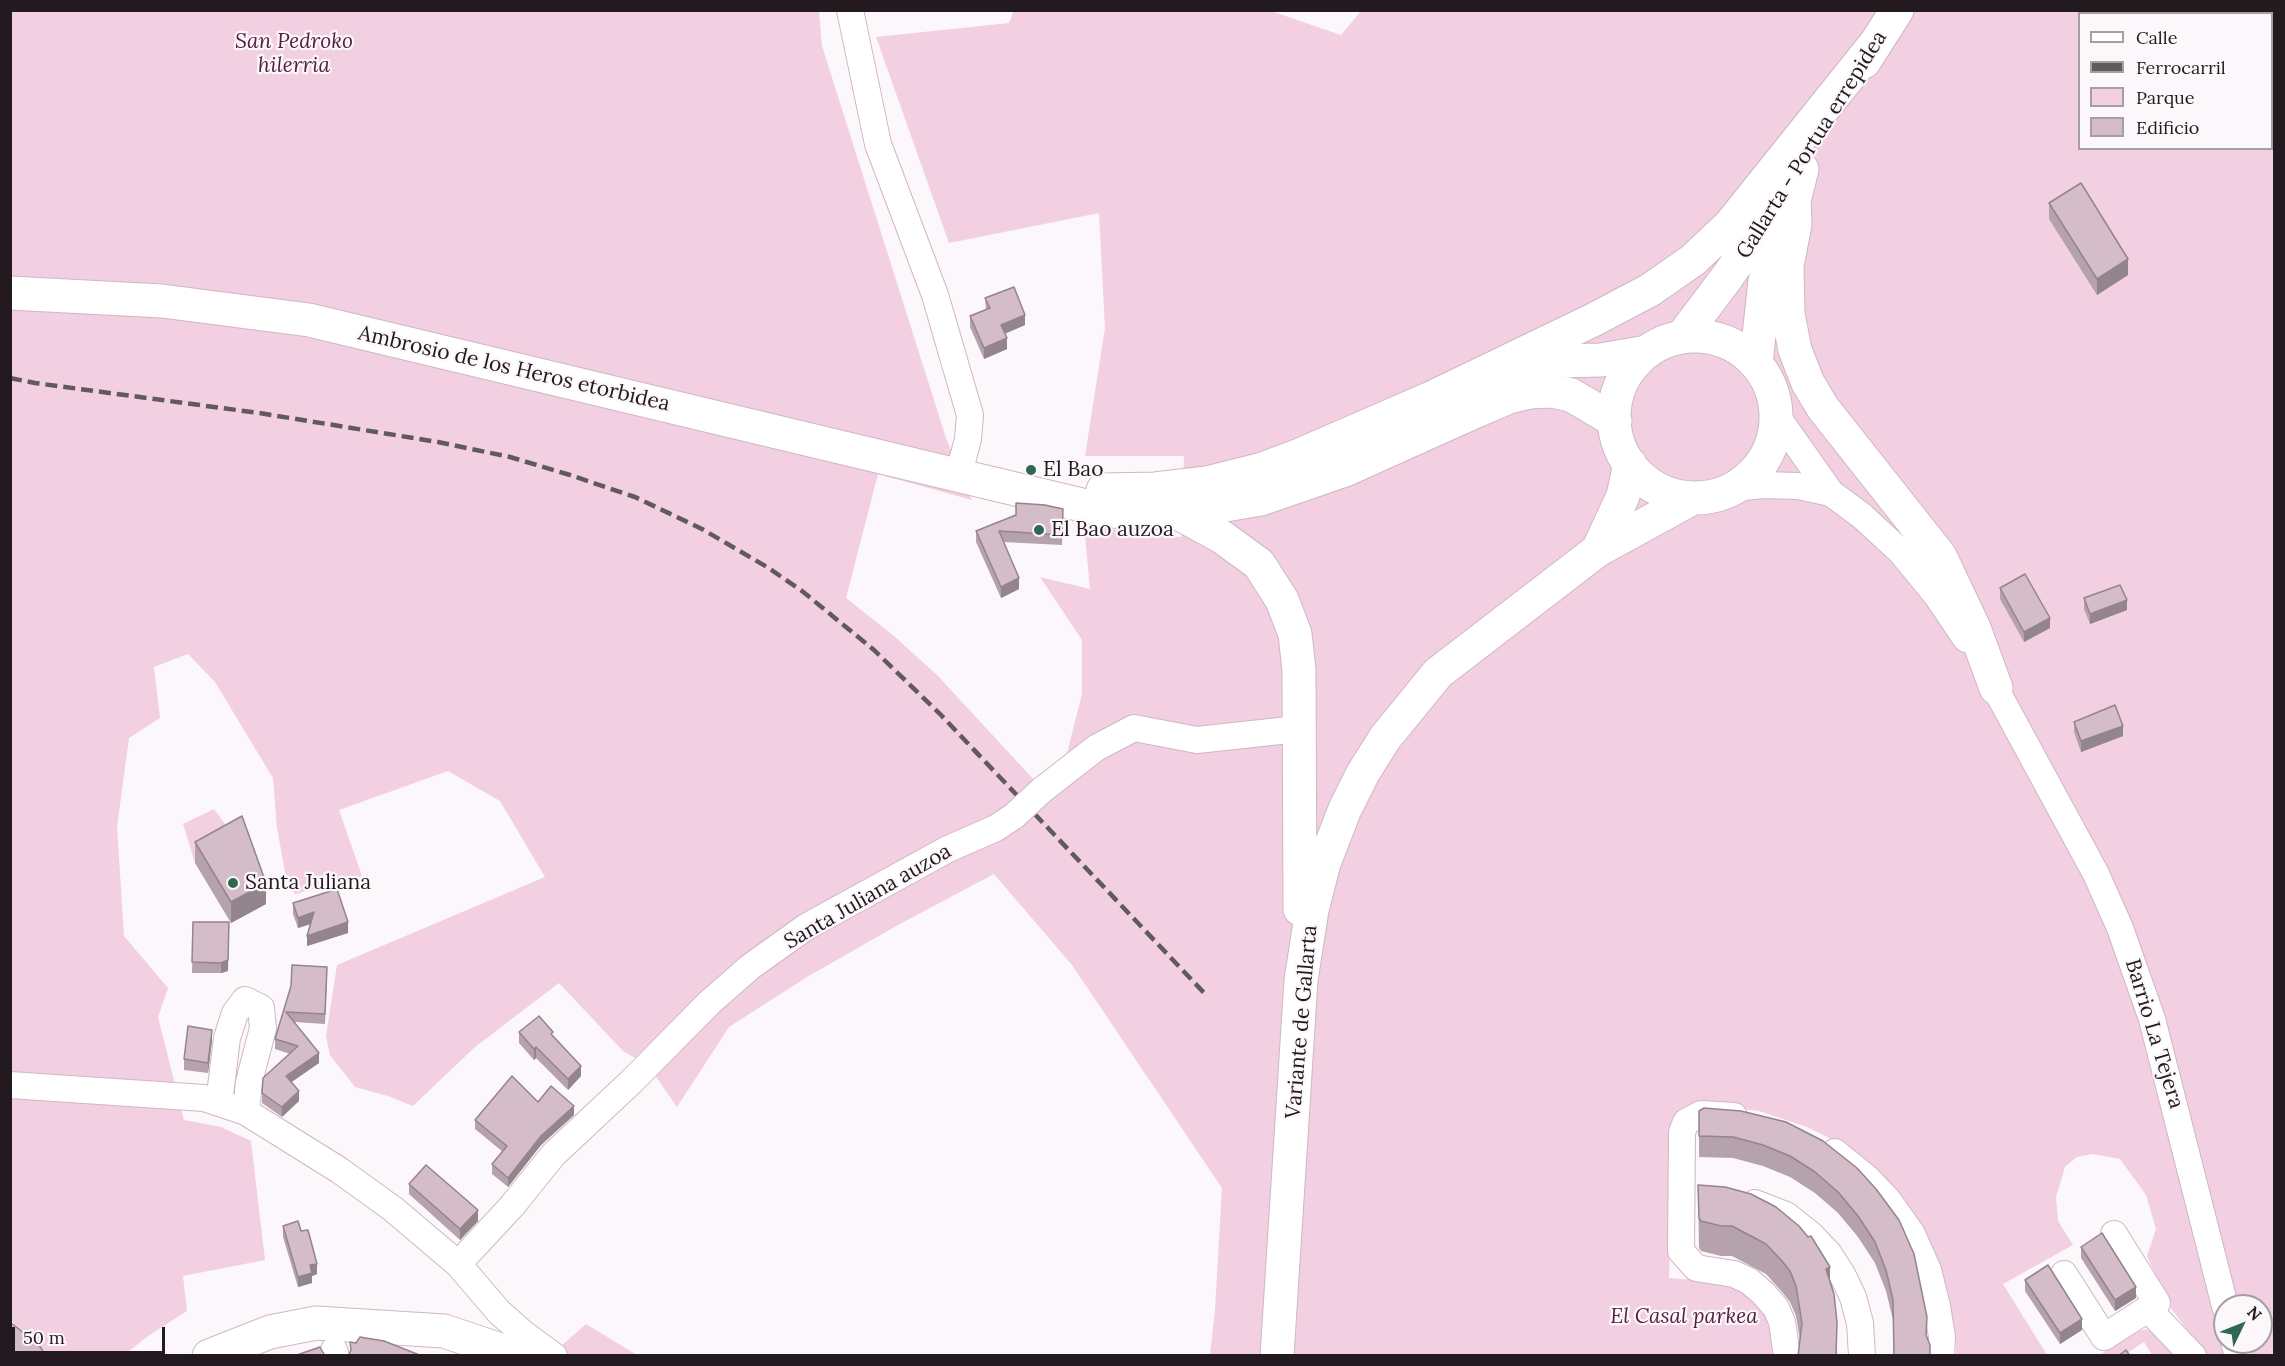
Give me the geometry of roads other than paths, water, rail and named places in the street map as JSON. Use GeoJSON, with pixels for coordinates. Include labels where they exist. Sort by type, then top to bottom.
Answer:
{"type":"FeatureCollection","features":[{"type":"Feature","properties":{"kind":"main road","name":"Gallarta - Portua errepidea"},"geometry":{"type":"LineString","coordinates":[[1682,337],[1728,276],[1802,169],[1897,10]]}},
{"type":"Feature","properties":{"kind":"main road"},"geometry":{"type":"LineString","coordinates":[[1011,487],[1125,491],[1208,483],[1263,469],[1429,399],[1603,315],[1650,290],[1693,260],[1730,225],[1875,44]]}},
{"type":"Feature","properties":{"kind":"main road"},"geometry":{"type":"LineString","coordinates":[[1802,169],[1794,201],[1795,224],[1787,267],[1788,314],[1795,350],[1808,383],[1839,430],[1940,556],[1974,628],[1996,688]]}},
{"type":"Feature","properties":{"kind":"main road","name":"Gallarta - Portua errepidea"},"geometry":{"type":"LineString","coordinates":[[1756,363],[1765,281],[1775,246],[1794,201]]}},
{"type":"Feature","properties":{"kind":"main road","name":"Ambrosio de los Heros etorbidea"},"geometry":{"type":"LineString","coordinates":[[10,293],[162,301],[309,320],[958,477],[1011,487]]}},
{"type":"Feature","properties":{"kind":"main road"},"geometry":{"type":"LineString","coordinates":[[1696,336],[1723,340],[1746,354],[1756,363],[1767,379],[1774,396],[1776,415],[1774,437],[1765,458],[1752,475],[1734,488],[1714,495],[1694,498],[1675,495],[1643,478],[1622,451],[1615,421],[1616,401],[1622,382],[1633,365],[1647,352],[1664,342],[1682,337],[1696,336]]}},
{"type":"Feature","properties":{"kind":"main road"},"geometry":{"type":"LineString","coordinates":[[1429,399],[1530,367],[1558,361],[1601,360],[1647,352]]}},
{"type":"Feature","properties":{"kind":"main road"},"geometry":{"type":"LineString","coordinates":[[1011,487],[1107,511],[1178,513],[1261,499],[1345,470],[1509,397],[1530,392],[1552,391],[1570,395],[1615,421]]}},
{"type":"Feature","properties":{"kind":"main road","name":"Variante de Gallarta"},"geometry":{"type":"LineString","coordinates":[[1598,550],[1623,496],[1630,464]]}},
{"type":"Feature","properties":{"kind":"main road","name":"Variante de Gallarta"},"geometry":{"type":"LineString","coordinates":[[1277,1356],[1301,980],[1312,910],[1324,863],[1345,809],[1384,738],[1438,673],[1598,550],[1694,498]]}},
{"type":"Feature","properties":{"kind":"main road"},"geometry":{"type":"LineString","coordinates":[[1178,513],[1222,537],[1259,564],[1282,600],[1295,634],[1299,670],[1301,980]]}},
{"type":"Feature","properties":{"kind":"main road"},"geometry":{"type":"LineString","coordinates":[[215,1352],[270,1332],[316,1323],[444,1331],[525,1348]]}},
{"type":"Feature","properties":{"kind":"main road"},"geometry":{"type":"LineString","coordinates":[[390,1327],[465,1356]]}},
{"type":"Feature","properties":{"kind":"street"},"geometry":{"type":"LineString","coordinates":[[850,10],[878,144],[935,294],[970,415],[968,439],[958,477]]}},
{"type":"Feature","properties":{"kind":"street"},"geometry":{"type":"LineString","coordinates":[[1776,415],[1831,493]]}},
{"type":"Feature","properties":{"kind":"street"},"geometry":{"type":"LineString","coordinates":[[1734,488],[1763,484],[1798,486],[1831,493]]}},
{"type":"Feature","properties":{"kind":"street","name":"Barrio La Tejera"},"geometry":{"type":"LineString","coordinates":[[1831,493],[1885,537],[1920,574],[1959,627],[1996,688],[2096,874],[2140,980],[2170,1082],[2222,1294]]}},
{"type":"Feature","properties":{"kind":"street","name":"Santa Juliana auzoa"},"geometry":{"type":"LineString","coordinates":[[458,1264],[512,1206],[553,1155],[632,1081],[709,1003],[750,968],[806,927],[948,849],[996,828],[1014,816],[1042,790],[1096,748],[1134,728],[1197,740],[1298,729]]}},
{"type":"Feature","properties":{"kind":"street"},"geometry":{"type":"LineString","coordinates":[[219,1102],[227,1038],[235,1013],[244,1000],[261,1008],[263,1028],[249,1082],[246,1113]]}},
{"type":"Feature","properties":{"kind":"street"},"geometry":{"type":"LineString","coordinates":[[10,1085],[204,1098],[246,1113],[339,1170],[393,1209],[458,1264],[499,1312],[525,1348],[554,1356]]}},
{"type":"Feature","properties":{"kind":"street"},"geometry":{"type":"LineString","coordinates":[[1752,1119],[1701,1114],[1686,1122],[1682,1132],[1681,1251],[1696,1268],[1734,1274],[1749,1281],[1763,1293],[1776,1308],[1782,1322],[1787,1356]]}},
{"type":"Feature","properties":{"kind":"street"},"geometry":{"type":"LineString","coordinates":[[1811,1139],[1831,1149],[1867,1178],[1888,1200],[1912,1234],[1928,1270],[1937,1306],[1942,1336],[1941,1356]]}},
{"type":"Feature","properties":{"kind":"street"},"geometry":{"type":"LineString","coordinates":[[1680,1195],[1706,1196]]}},
{"type":"Feature","properties":{"kind":"street"},"geometry":{"type":"LineString","coordinates":[[1733,1198],[1765,1205],[1786,1215],[1810,1234],[1829,1254],[1843,1276],[1852,1297],[1860,1323],[1862,1356]]}},
{"type":"Feature","properties":{"kind":"street"},"geometry":{"type":"LineString","coordinates":[[2064,1274],[2104,1337],[2157,1303],[2114,1234]]}},
{"type":"Feature","properties":{"kind":"street"},"geometry":{"type":"LineString","coordinates":[[2148,1309],[2193,1356]]}},
{"type":"Feature","properties":{"kind":"railway"},"geometry":{"type":"LineString","coordinates":[[10,378],[259,413],[438,442],[510,457],[635,497],[702,529],[767,567],[802,591],[874,650],[941,715],[1207,996]]}},
{"type":"Feature","properties":{"kind":"place","name":"El Bao"},"geometry":{"type":"Point","coordinates":[1031,470]}},
{"type":"Feature","properties":{"kind":"place","name":"El Bao auzoa"},"geometry":{"type":"Point","coordinates":[1039,530]}},
{"type":"Feature","properties":{"kind":"place","name":"Santa Juliana"},"geometry":{"type":"Point","coordinates":[233,883]}},
{"type":"Feature","properties":{"kind":"park label","name":"San Pedroko hilerria"},"geometry":{"type":"Point","coordinates":[294,54]}},
{"type":"Feature","properties":{"kind":"park label","name":"El Casal parkea"},"geometry":{"type":"Point","coordinates":[1684,1317]}}]}
